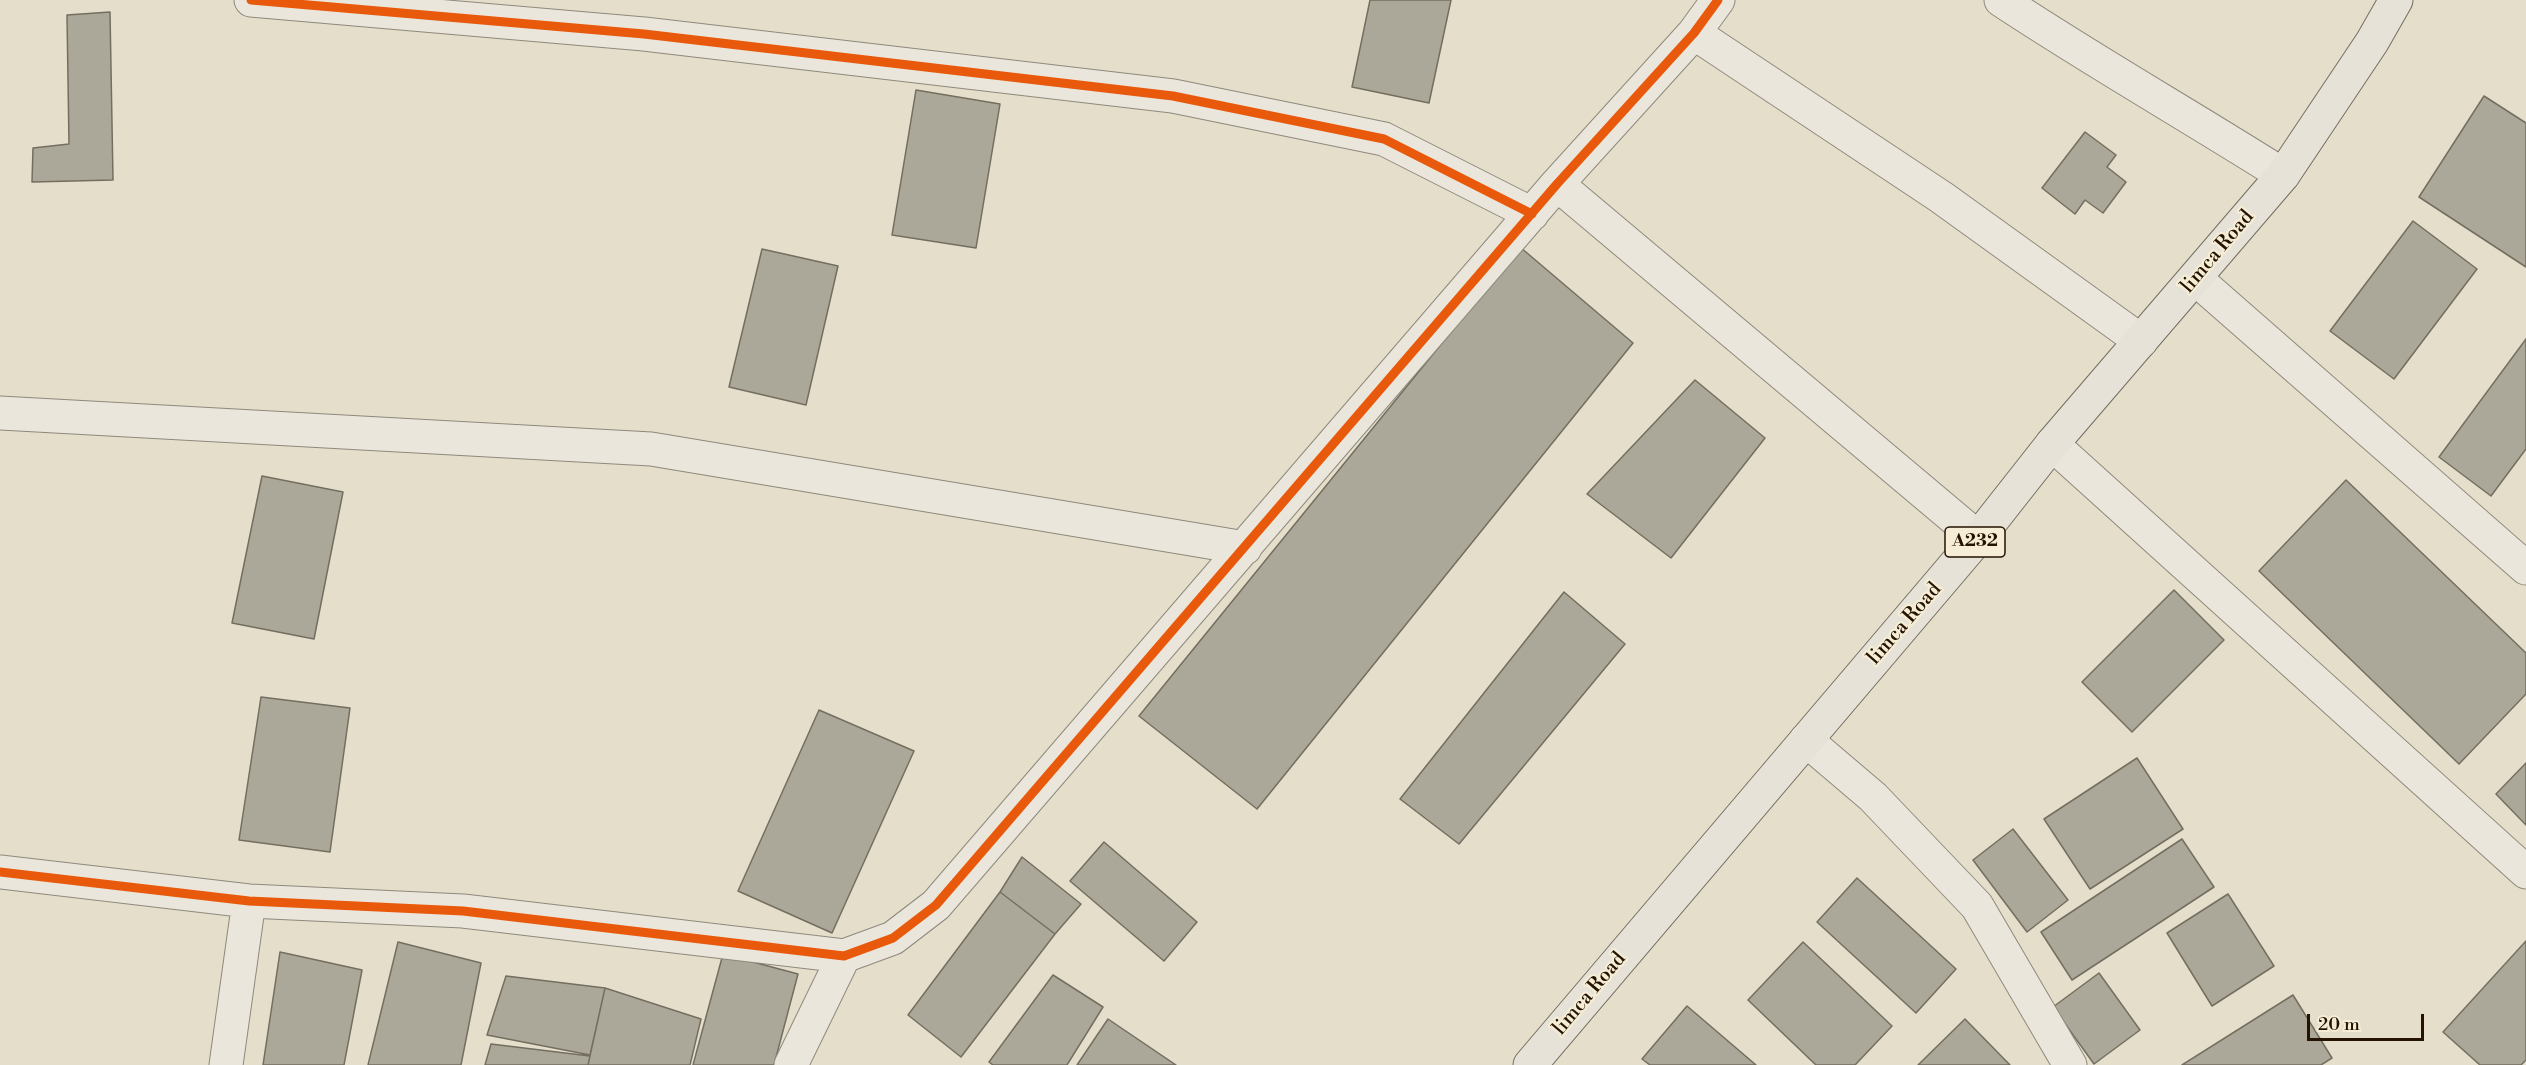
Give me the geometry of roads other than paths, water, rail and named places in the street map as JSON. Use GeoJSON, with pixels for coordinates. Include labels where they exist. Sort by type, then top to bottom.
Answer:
{"type":"FeatureCollection","features":[{"type":"Feature","properties":{"kind":"main road","name":"limca Road"},"geometry":{"type":"LineString","coordinates":[[1530,1065],[1978,538],[2052,444],[2283,175],[2372,42],[2396,0]]}},
{"type":"Feature","properties":{"kind":"street"},"geometry":{"type":"LineString","coordinates":[[251,0],[644,34],[1173,96],[1384,139],[1532,214]]}},
{"type":"Feature","properties":{"kind":"street"},"geometry":{"type":"LineString","coordinates":[[0,872],[249,901],[463,911],[844,956],[892,938],[936,905],[1557,184],[1694,33],[1718,0]]}},
{"type":"Feature","properties":{"kind":"street"},"geometry":{"type":"LineString","coordinates":[[2001,0],[2053,35],[2156,95],[2283,175]]}},
{"type":"Feature","properties":{"kind":"street"},"geometry":{"type":"LineString","coordinates":[[1694,33],[1941,197],[2141,341]]}},
{"type":"Feature","properties":{"kind":"street"},"geometry":{"type":"LineString","coordinates":[[1557,184],[1978,538]]}},
{"type":"Feature","properties":{"kind":"street"},"geometry":{"type":"LineString","coordinates":[[2196,279],[2526,568]]}},
{"type":"Feature","properties":{"kind":"street"},"geometry":{"type":"LineString","coordinates":[[0,413],[651,449],[1245,548]]}},
{"type":"Feature","properties":{"kind":"street"},"geometry":{"type":"LineString","coordinates":[[2052,444],[2526,872]]}},
{"type":"Feature","properties":{"kind":"street"},"geometry":{"type":"LineString","coordinates":[[1806,740],[1873,797],[1977,906],[2070,1065]]}},
{"type":"Feature","properties":{"kind":"street"},"geometry":{"type":"LineString","coordinates":[[226,1065],[249,901]]}},
{"type":"Feature","properties":{"kind":"street"},"geometry":{"type":"LineString","coordinates":[[791,1065],[844,956]]}}]}
